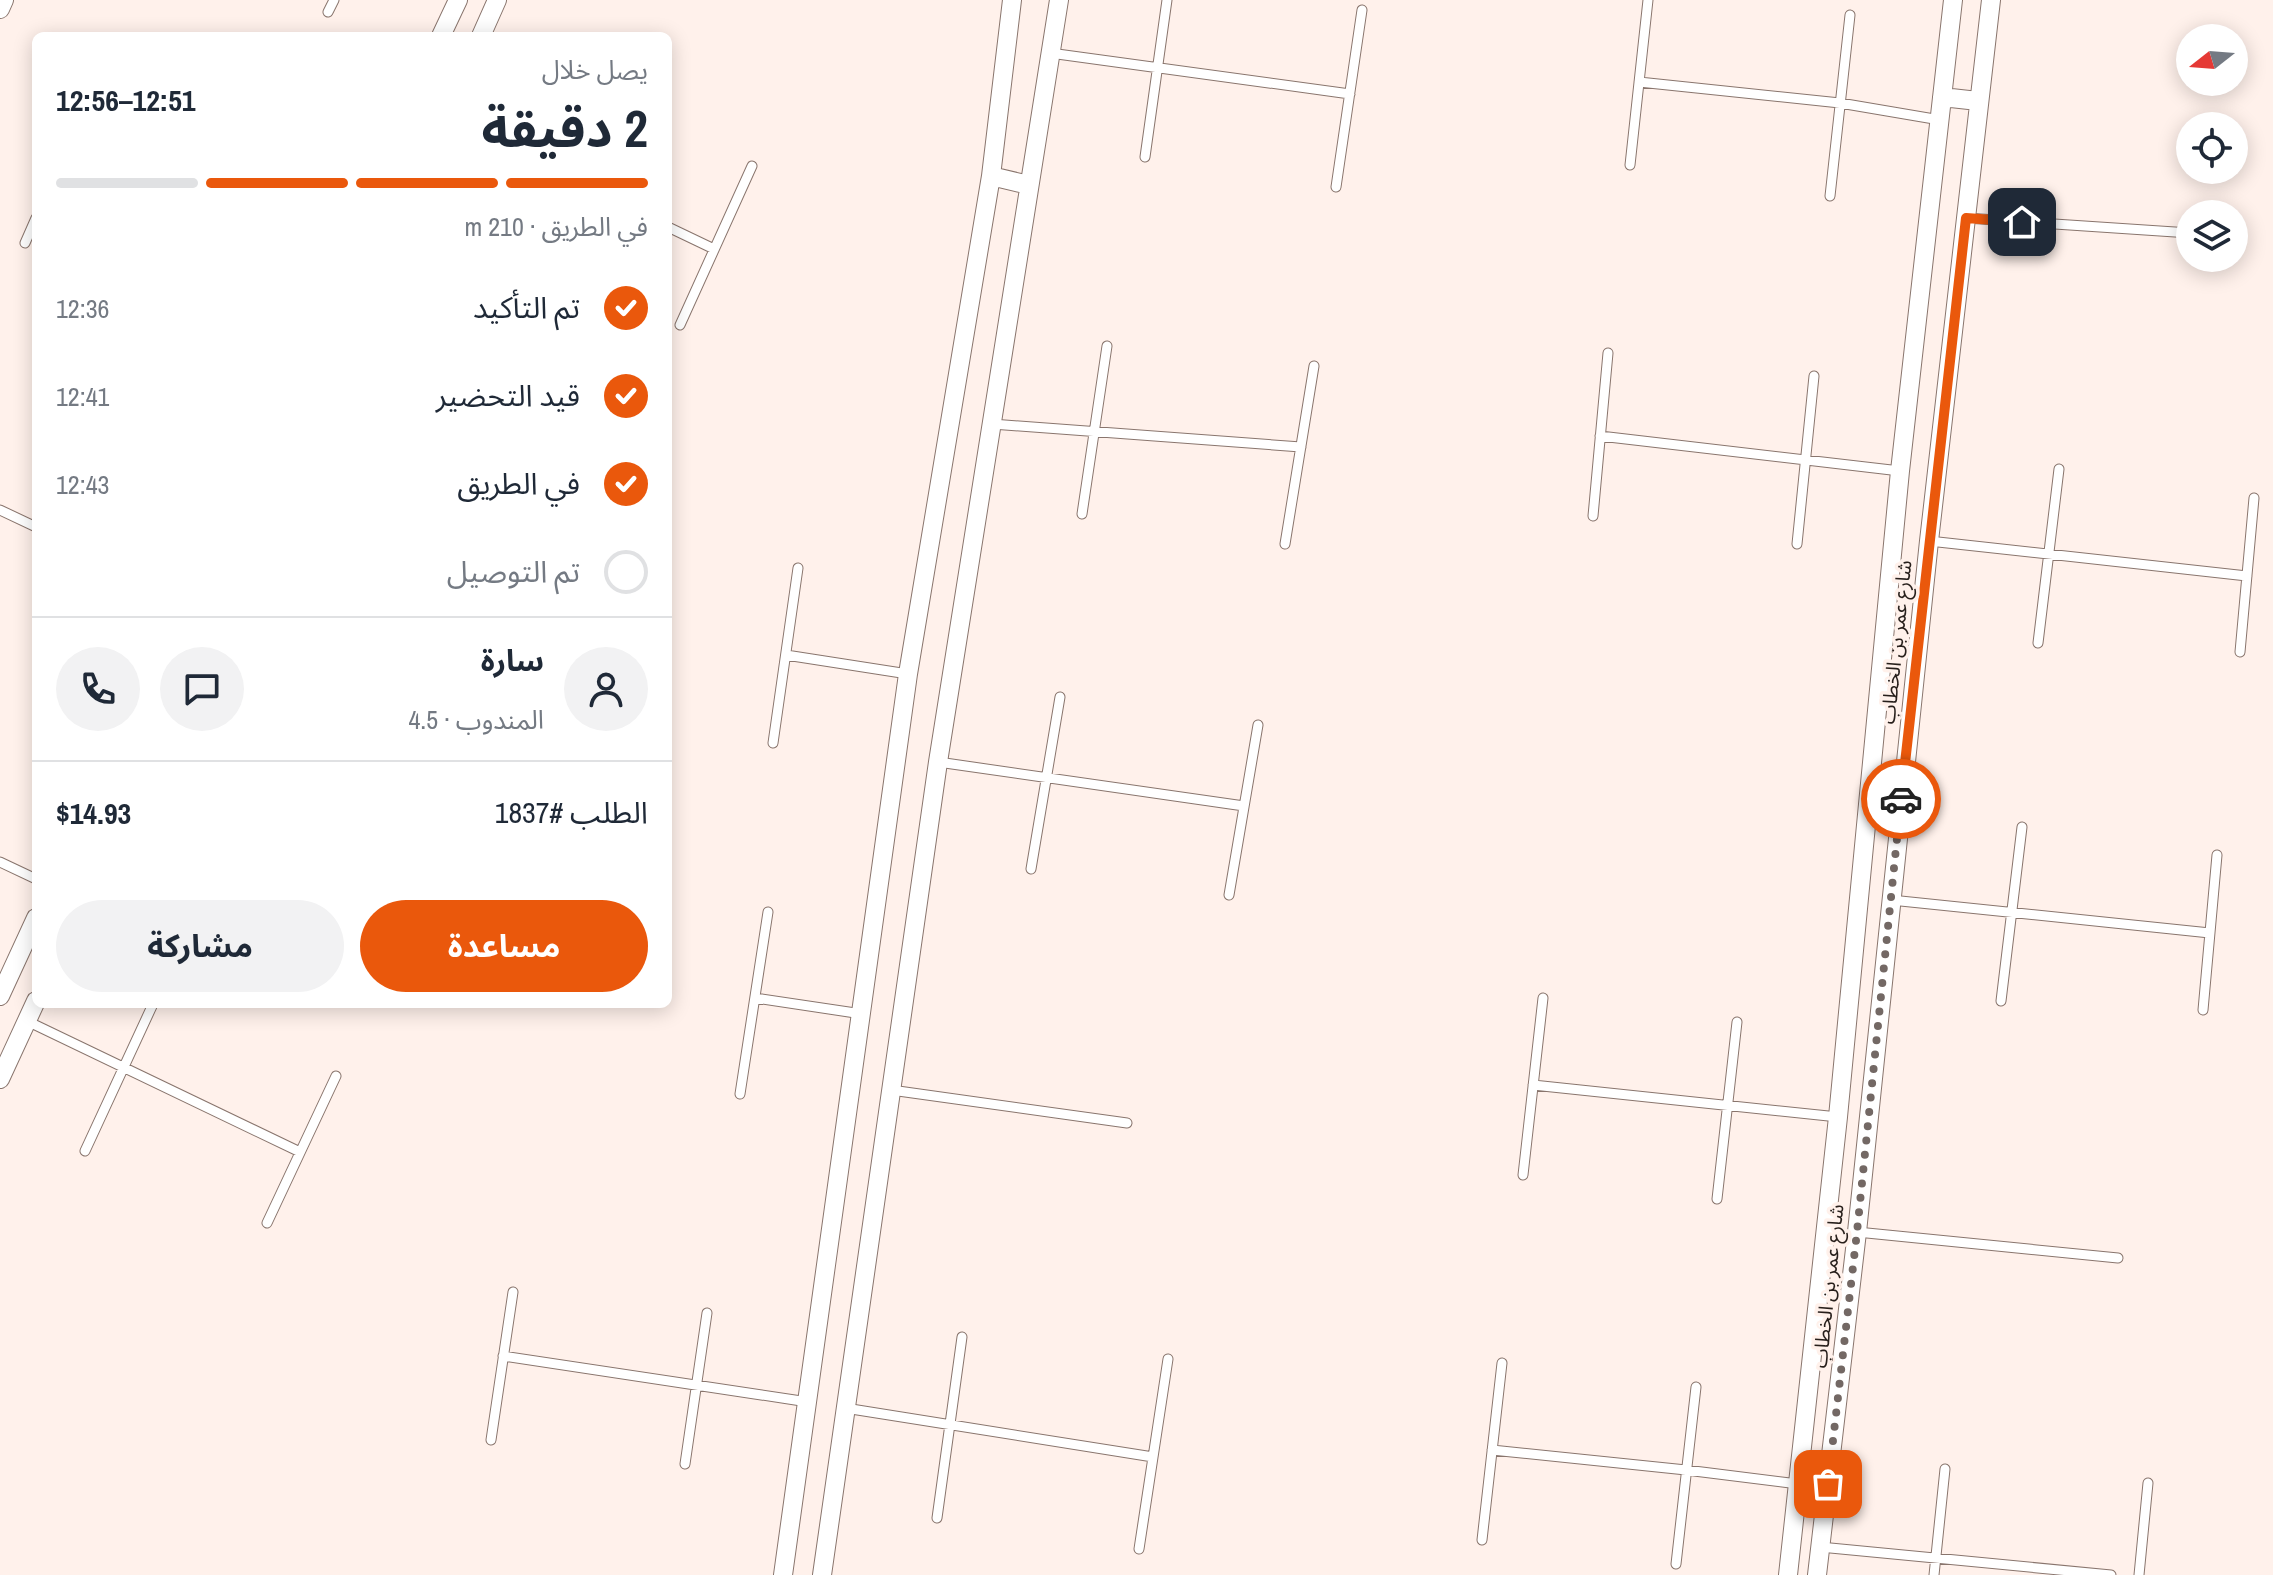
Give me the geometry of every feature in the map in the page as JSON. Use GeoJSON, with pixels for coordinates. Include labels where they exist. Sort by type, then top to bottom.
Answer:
{"type":"FeatureCollection","features":[{"type":"Feature","properties":{"kind":"street"},"geometry":{"type":"LineString","coordinates":[[0,9],[4,0]]}},
{"type":"Feature","properties":{"kind":"street"},"geometry":{"type":"LineString","coordinates":[[443,32],[458,0]]}},
{"type":"Feature","properties":{"kind":"street"},"geometry":{"type":"LineString","coordinates":[[483,32],[497,0]]}},
{"type":"Feature","properties":{"kind":"street"},"geometry":{"type":"LineString","coordinates":[[783,1575],[908,674],[991,176],[1012,0]]}},
{"type":"Feature","properties":{"kind":"street"},"geometry":{"type":"LineString","coordinates":[[822,1575],[938,762],[1059,0]]}},
{"type":"Feature","properties":{"kind":"street","name":"شارع عمر بن الخطاب"},"geometry":{"type":"LineString","coordinates":[[1788,1575],[1838,1117],[1900,471],[1953,0]]}},
{"type":"Feature","properties":{"kind":"street","name":"شارع عمر بن الخطاب"},"geometry":{"type":"LineString","coordinates":[[1817,1575],[1991,0]]}},
{"type":"Feature","properties":{"kind":"street"},"geometry":{"type":"LineString","coordinates":[[1942,97],[1978,101]]}},
{"type":"Feature","properties":{"kind":"street"},"geometry":{"type":"LineString","coordinates":[[991,176],[1029,185]]}},
{"type":"Feature","properties":{"kind":"street"},"geometry":{"type":"LineString","coordinates":[[0,996],[32,927]]}},
{"type":"Feature","properties":{"kind":"street"},"geometry":{"type":"LineString","coordinates":[[0,1079],[33,1008]]}},
{"type":"Feature","properties":{"kind":"lane"},"geometry":{"type":"LineString","coordinates":[[328,12],[334,0]]}},
{"type":"Feature","properties":{"kind":"lane"},"geometry":{"type":"LineString","coordinates":[[1145,157],[1167,0]]}},
{"type":"Feature","properties":{"kind":"lane"},"geometry":{"type":"LineString","coordinates":[[1630,165],[1648,0]]}},
{"type":"Feature","properties":{"kind":"lane"},"geometry":{"type":"LineString","coordinates":[[1336,187],[1362,10]]}},
{"type":"Feature","properties":{"kind":"lane"},"geometry":{"type":"LineString","coordinates":[[1830,196],[1850,15]]}},
{"type":"Feature","properties":{"kind":"lane"},"geometry":{"type":"LineString","coordinates":[[1050,53],[1350,94]]}},
{"type":"Feature","properties":{"kind":"lane"},"geometry":{"type":"LineString","coordinates":[[1639,82],[1840,103],[1940,120]]}},
{"type":"Feature","properties":{"kind":"lane"},"geometry":{"type":"LineString","coordinates":[[680,325],[752,166]]}},
{"type":"Feature","properties":{"kind":"lane"},"geometry":{"type":"LineString","coordinates":[[1966,218],[2176,232]]}},
{"type":"Feature","properties":{"kind":"lane"},"geometry":{"type":"LineString","coordinates":[[25,243],[32,227]]}},
{"type":"Feature","properties":{"kind":"lane"},"geometry":{"type":"LineString","coordinates":[[672,229],[714,249]]}},
{"type":"Feature","properties":{"kind":"lane"},"geometry":{"type":"LineString","coordinates":[[1082,514],[1107,346]]}},
{"type":"Feature","properties":{"kind":"lane"},"geometry":{"type":"LineString","coordinates":[[1593,516],[1608,353]]}},
{"type":"Feature","properties":{"kind":"lane"},"geometry":{"type":"LineString","coordinates":[[1285,544],[1314,366]]}},
{"type":"Feature","properties":{"kind":"lane"},"geometry":{"type":"LineString","coordinates":[[1797,544],[1814,376]]}},
{"type":"Feature","properties":{"kind":"lane"},"geometry":{"type":"LineString","coordinates":[[992,424],[1301,447]]}},
{"type":"Feature","properties":{"kind":"lane"},"geometry":{"type":"LineString","coordinates":[[1600,436],[1900,471]]}},
{"type":"Feature","properties":{"kind":"lane"},"geometry":{"type":"LineString","coordinates":[[2038,643],[2059,469]]}},
{"type":"Feature","properties":{"kind":"lane"},"geometry":{"type":"LineString","coordinates":[[2240,652],[2254,498]]}},
{"type":"Feature","properties":{"kind":"lane"},"geometry":{"type":"LineString","coordinates":[[0,510],[32,525]]}},
{"type":"Feature","properties":{"kind":"lane"},"geometry":{"type":"LineString","coordinates":[[1929,541],[2247,576]]}},
{"type":"Feature","properties":{"kind":"lane"},"geometry":{"type":"LineString","coordinates":[[773,743],[798,568]]}},
{"type":"Feature","properties":{"kind":"lane"},"geometry":{"type":"LineString","coordinates":[[786,655],[908,674]]}},
{"type":"Feature","properties":{"kind":"lane"},"geometry":{"type":"LineString","coordinates":[[1031,869],[1060,697]]}},
{"type":"Feature","properties":{"kind":"lane"},"geometry":{"type":"LineString","coordinates":[[1229,895],[1258,725]]}},
{"type":"Feature","properties":{"kind":"lane"},"geometry":{"type":"LineString","coordinates":[[938,762],[1244,806]]}},
{"type":"Feature","properties":{"kind":"lane"},"geometry":{"type":"LineString","coordinates":[[2001,1001],[2022,827]]}},
{"type":"Feature","properties":{"kind":"lane"},"geometry":{"type":"LineString","coordinates":[[2203,1010],[2217,855]]}},
{"type":"Feature","properties":{"kind":"lane"},"geometry":{"type":"LineString","coordinates":[[0,862],[32,877]]}},
{"type":"Feature","properties":{"kind":"lane"},"geometry":{"type":"LineString","coordinates":[[1890,900],[2210,933]]}},
{"type":"Feature","properties":{"kind":"lane"},"geometry":{"type":"LineString","coordinates":[[740,1094],[768,912]]}},
{"type":"Feature","properties":{"kind":"lane"},"geometry":{"type":"LineString","coordinates":[[755,998],[862,1014]]}},
{"type":"Feature","properties":{"kind":"lane"},"geometry":{"type":"LineString","coordinates":[[1523,1175],[1543,998]]}},
{"type":"Feature","properties":{"kind":"lane"},"geometry":{"type":"LineString","coordinates":[[85,1151],[151,1008]]}},
{"type":"Feature","properties":{"kind":"lane"},"geometry":{"type":"LineString","coordinates":[[27,1021],[300,1152]]}},
{"type":"Feature","properties":{"kind":"lane"},"geometry":{"type":"LineString","coordinates":[[1717,1199],[1737,1022]]}},
{"type":"Feature","properties":{"kind":"lane"},"geometry":{"type":"LineString","coordinates":[[267,1223],[336,1076]]}},
{"type":"Feature","properties":{"kind":"lane"},"geometry":{"type":"LineString","coordinates":[[1533,1085],[1838,1117]]}},
{"type":"Feature","properties":{"kind":"lane"},"geometry":{"type":"LineString","coordinates":[[891,1090],[1127,1123]]}},
{"type":"Feature","properties":{"kind":"lane"},"geometry":{"type":"LineString","coordinates":[[1857,1232],[2118,1258]]}},
{"type":"Feature","properties":{"kind":"lane"},"geometry":{"type":"LineString","coordinates":[[491,1440],[513,1292]]}},
{"type":"Feature","properties":{"kind":"lane"},"geometry":{"type":"LineString","coordinates":[[685,1464],[707,1313]]}},
{"type":"Feature","properties":{"kind":"lane"},"geometry":{"type":"LineString","coordinates":[[937,1518],[962,1337]]}},
{"type":"Feature","properties":{"kind":"lane"},"geometry":{"type":"LineString","coordinates":[[503,1356],[809,1402]]}},
{"type":"Feature","properties":{"kind":"lane"},"geometry":{"type":"LineString","coordinates":[[1139,1549],[1168,1359]]}},
{"type":"Feature","properties":{"kind":"lane"},"geometry":{"type":"LineString","coordinates":[[1482,1540],[1502,1363]]}},
{"type":"Feature","properties":{"kind":"lane"},"geometry":{"type":"LineString","coordinates":[[1676,1564],[1696,1387]]}},
{"type":"Feature","properties":{"kind":"lane"},"geometry":{"type":"LineString","coordinates":[[845,1408],[1153,1457]]}},
{"type":"Feature","properties":{"kind":"lane"},"geometry":{"type":"LineString","coordinates":[[1492,1450],[1799,1484]]}},
{"type":"Feature","properties":{"kind":"lane"},"geometry":{"type":"LineString","coordinates":[[1934,1575],[1945,1469]]}},
{"type":"Feature","properties":{"kind":"lane"},"geometry":{"type":"LineString","coordinates":[[2139,1575],[2148,1483]]}},
{"type":"Feature","properties":{"kind":"lane"},"geometry":{"type":"LineString","coordinates":[[1820,1547],[2111,1575]]}},
{"type":"Feature","properties":{"kind":"way so far"},"geometry":{"type":"LineString","coordinates":[[1828,1484],[1901,799]]}},
{"type":"Feature","properties":{"kind":"route"},"geometry":{"type":"LineString","coordinates":[[1901,799],[1966,218],[2022,222]]}}]}
